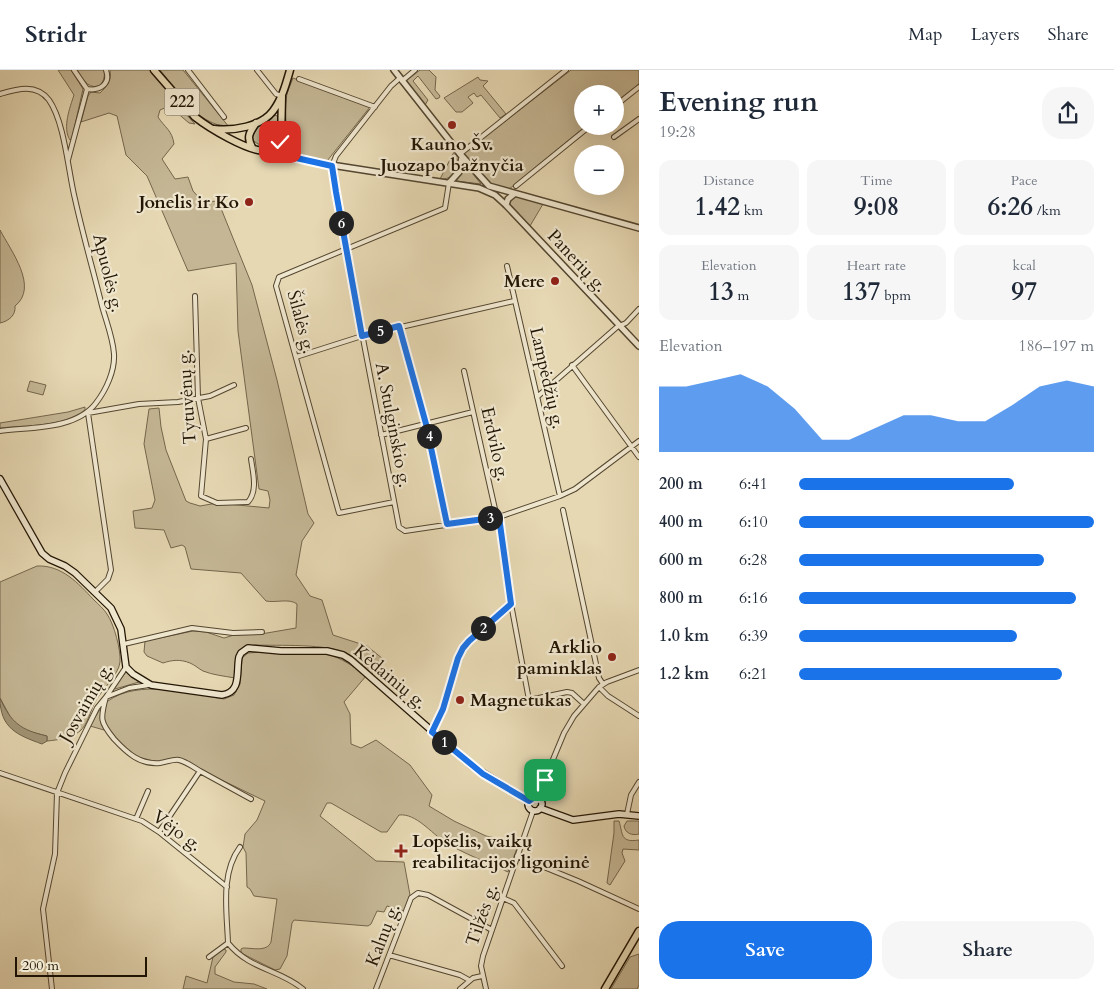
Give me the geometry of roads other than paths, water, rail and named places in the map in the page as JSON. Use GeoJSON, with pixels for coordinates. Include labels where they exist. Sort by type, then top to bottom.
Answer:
{"type":"FeatureCollection","features":[{"type":"Feature","properties":{"kind":"main road","name":"222"},"geometry":{"type":"LineString","coordinates":[[154,70],[195,117],[229,138],[265,151]]}},
{"type":"Feature","properties":{"kind":"main road"},"geometry":{"type":"LineString","coordinates":[[265,151],[274,148],[280,142],[282,96],[290,70]]}},
{"type":"Feature","properties":{"kind":"main road"},"geometry":{"type":"LineString","coordinates":[[213,129],[235,129],[256,123],[269,115],[282,96]]}},
{"type":"Feature","properties":{"kind":"main road"},"geometry":{"type":"LineString","coordinates":[[269,115],[277,114],[282,121]]}},
{"type":"Feature","properties":{"kind":"main road"},"geometry":{"type":"LineString","coordinates":[[252,147],[248,138],[256,123]]}},
{"type":"Feature","properties":{"kind":"main road","name":"Josvainių g."},"geometry":{"type":"LineString","coordinates":[[0,479],[42,553],[49,559],[70,569],[115,613],[121,629],[126,667]]}},
{"type":"Feature","properties":{"kind":"main road","name":"Kėdainių g."},"geometry":{"type":"LineString","coordinates":[[151,685],[217,695],[227,694],[235,687],[239,657],[248,648],[334,652],[343,655],[355,663],[432,732],[483,774],[529,801]]}},
{"type":"Feature","properties":{"kind":"main road"},"geometry":{"type":"LineString","coordinates":[[126,667],[133,674],[151,685]]}},
{"type":"Feature","properties":{"kind":"main road"},"geometry":{"type":"LineString","coordinates":[[537,798],[541,801],[540,808],[534,811],[529,808],[529,801],[537,798]]}},
{"type":"Feature","properties":{"kind":"main road"},"geometry":{"type":"LineString","coordinates":[[540,808],[573,820],[627,814],[639,816]]}},
{"type":"Feature","properties":{"kind":"main road"},"geometry":{"type":"LineString","coordinates":[[605,989],[639,931]]}},
{"type":"Feature","properties":{"kind":"street"},"geometry":{"type":"LineString","coordinates":[[74,70],[87,89],[95,90],[102,88],[107,81],[108,74],[106,70]]}},
{"type":"Feature","properties":{"kind":"street"},"geometry":{"type":"LineString","coordinates":[[188,70],[224,117]]}},
{"type":"Feature","properties":{"kind":"street"},"geometry":{"type":"LineString","coordinates":[[257,70],[276,94],[282,96]]}},
{"type":"Feature","properties":{"kind":"street"},"geometry":{"type":"LineString","coordinates":[[394,70],[461,155],[492,188],[639,228]]}},
{"type":"Feature","properties":{"kind":"street"},"geometry":{"type":"LineString","coordinates":[[332,166],[336,156],[375,107],[401,79],[415,70]]}},
{"type":"Feature","properties":{"kind":"street"},"geometry":{"type":"LineString","coordinates":[[449,183],[459,172],[461,155],[566,70]]}},
{"type":"Feature","properties":{"kind":"street"},"geometry":{"type":"LineString","coordinates":[[299,78],[375,107]]}},
{"type":"Feature","properties":{"kind":"street"},"geometry":{"type":"LineString","coordinates":[[624,99],[639,87]]}},
{"type":"Feature","properties":{"kind":"street","name":"Apuolės g."},"geometry":{"type":"LineString","coordinates":[[0,94],[23,88],[31,88],[41,92],[49,101],[58,119],[74,199],[114,352],[113,365],[107,384],[88,413]]}},
{"type":"Feature","properties":{"kind":"street"},"geometry":{"type":"LineString","coordinates":[[68,162],[87,89]]}},
{"type":"Feature","properties":{"kind":"street"},"geometry":{"type":"LineString","coordinates":[[614,137],[639,119]]}},
{"type":"Feature","properties":{"kind":"street"},"geometry":{"type":"LineString","coordinates":[[516,186],[579,135]]}},
{"type":"Feature","properties":{"kind":"street","name":"222"},"geometry":{"type":"LineString","coordinates":[[265,151],[332,166],[449,183]]}},
{"type":"Feature","properties":{"kind":"street","name":"A. Stulginskio g."},"geometry":{"type":"LineString","coordinates":[[332,166],[362,336],[399,527],[404,530],[447,524]]}},
{"type":"Feature","properties":{"kind":"street","name":"Panerių g."},"geometry":{"type":"LineString","coordinates":[[449,183],[479,188],[495,195],[639,346]]}},
{"type":"Feature","properties":{"kind":"street","name":"Šilalės g."},"geometry":{"type":"LineString","coordinates":[[394,502],[339,513],[276,286],[279,277],[445,208],[449,183]]}},
{"type":"Feature","properties":{"kind":"street"},"geometry":{"type":"LineString","coordinates":[[506,205],[508,199],[514,194]]}},
{"type":"Feature","properties":{"kind":"street","name":"Lampėdžių g."},"geometry":{"type":"LineString","coordinates":[[507,266],[560,496]]}},
{"type":"Feature","properties":{"kind":"street","name":"Tytuvėnų g."},"geometry":{"type":"LineString","coordinates":[[195,296],[198,398],[206,439],[201,496],[218,503],[248,502],[253,496],[254,484],[251,459]]}},
{"type":"Feature","properties":{"kind":"street"},"geometry":{"type":"LineString","coordinates":[[296,357],[399,326],[514,300]]}},
{"type":"Feature","properties":{"kind":"street"},"geometry":{"type":"LineString","coordinates":[[537,397],[572,365],[626,323],[639,309]]}},
{"type":"Feature","properties":{"kind":"street"},"geometry":{"type":"LineString","coordinates":[[399,326],[426,424],[447,524],[499,517],[560,496],[575,488],[639,440]]}},
{"type":"Feature","properties":{"kind":"street"},"geometry":{"type":"LineString","coordinates":[[572,365],[639,457]]}},
{"type":"Feature","properties":{"kind":"street","name":"Erdvilo g."},"geometry":{"type":"LineString","coordinates":[[464,371],[495,509],[499,517],[511,604],[529,700],[567,692],[572,693],[584,704]]}},
{"type":"Feature","properties":{"kind":"street"},"geometry":{"type":"LineString","coordinates":[[0,431],[62,423],[88,413],[139,404],[170,403],[210,396],[234,385]]}},
{"type":"Feature","properties":{"kind":"street"},"geometry":{"type":"LineString","coordinates":[[381,434],[473,412]]}},
{"type":"Feature","properties":{"kind":"street"},"geometry":{"type":"LineString","coordinates":[[88,413],[111,570],[108,579],[95,592]]}},
{"type":"Feature","properties":{"kind":"street"},"geometry":{"type":"LineString","coordinates":[[206,439],[246,428]]}},
{"type":"Feature","properties":{"kind":"street"},"geometry":{"type":"LineString","coordinates":[[563,510],[601,686],[608,696],[639,716]]}},
{"type":"Feature","properties":{"kind":"street"},"geometry":{"type":"LineString","coordinates":[[432,732],[443,709],[458,658],[463,648],[511,604]]}},
{"type":"Feature","properties":{"kind":"street"},"geometry":{"type":"LineString","coordinates":[[124,644],[192,628],[233,633],[262,632]]}},
{"type":"Feature","properties":{"kind":"street","name":"Josvainių g."},"geometry":{"type":"LineString","coordinates":[[52,989],[43,909],[55,854],[57,793],[97,708],[126,667]]}},
{"type":"Feature","properties":{"kind":"street"},"geometry":{"type":"LineString","coordinates":[[537,798],[564,733],[574,716],[601,686],[639,670]]}},
{"type":"Feature","properties":{"kind":"street"},"geometry":{"type":"LineString","coordinates":[[151,685],[139,686],[106,697],[102,713],[102,722],[105,728],[129,755],[140,760],[155,763],[177,760],[188,763],[251,799]]}},
{"type":"Feature","properties":{"kind":"street"},"geometry":{"type":"LineString","coordinates":[[159,832],[200,771]]}},
{"type":"Feature","properties":{"kind":"street","name":"Vėjo g."},"geometry":{"type":"LineString","coordinates":[[0,773],[142,821],[159,832],[227,887]]}},
{"type":"Feature","properties":{"kind":"street"},"geometry":{"type":"LineString","coordinates":[[627,814],[632,795],[639,782]]}},
{"type":"Feature","properties":{"kind":"street"},"geometry":{"type":"LineString","coordinates":[[136,819],[148,791]]}},
{"type":"Feature","properties":{"kind":"street","name":"Tilžės g."},"geometry":{"type":"LineString","coordinates":[[482,976],[482,956],[534,811]]}},
{"type":"Feature","properties":{"kind":"street"},"geometry":{"type":"LineString","coordinates":[[240,847],[230,864],[227,887],[228,943],[245,959],[258,967],[287,978],[303,989]]}},
{"type":"Feature","properties":{"kind":"street"},"geometry":{"type":"LineString","coordinates":[[517,856],[639,909]]}},
{"type":"Feature","properties":{"kind":"street","name":"Kalnų g."},"geometry":{"type":"LineString","coordinates":[[376,988],[412,898],[418,893],[428,895],[492,930]]}},
{"type":"Feature","properties":{"kind":"street"},"geometry":{"type":"LineString","coordinates":[[503,898],[514,903],[562,966]]}},
{"type":"Feature","properties":{"kind":"street"},"geometry":{"type":"LineString","coordinates":[[209,957],[228,943]]}},
{"type":"Feature","properties":{"kind":"street"},"geometry":{"type":"LineString","coordinates":[[389,956],[460,975],[469,980]]}},
{"type":"Feature","properties":{"kind":"street"},"geometry":{"type":"LineString","coordinates":[[460,989],[469,980],[482,976],[486,989]]}},
{"type":"Feature","properties":{"kind":"street"},"geometry":{"type":"LineString","coordinates":[[376,988],[383,989]]}},
{"type":"Feature","properties":{"kind":"place","name":"Kauno Šv. Juozapo bažnyčia"},"geometry":{"type":"Point","coordinates":[452,125]}},
{"type":"Feature","properties":{"kind":"place","name":"Jonelis ir Ko"},"geometry":{"type":"Point","coordinates":[249,202]}},
{"type":"Feature","properties":{"kind":"place","name":"Mere"},"geometry":{"type":"Point","coordinates":[555,281]}},
{"type":"Feature","properties":{"kind":"place","name":"Arklio paminklas"},"geometry":{"type":"Point","coordinates":[612,657]}},
{"type":"Feature","properties":{"kind":"place","name":"Magnetukas"},"geometry":{"type":"Point","coordinates":[460,700]}},
{"type":"Feature","properties":{"kind":"place","name":"Lopšelis, vaikų reabilitacijos ligoninė"},"geometry":{"type":"Point","coordinates":[401,851]}}]}
